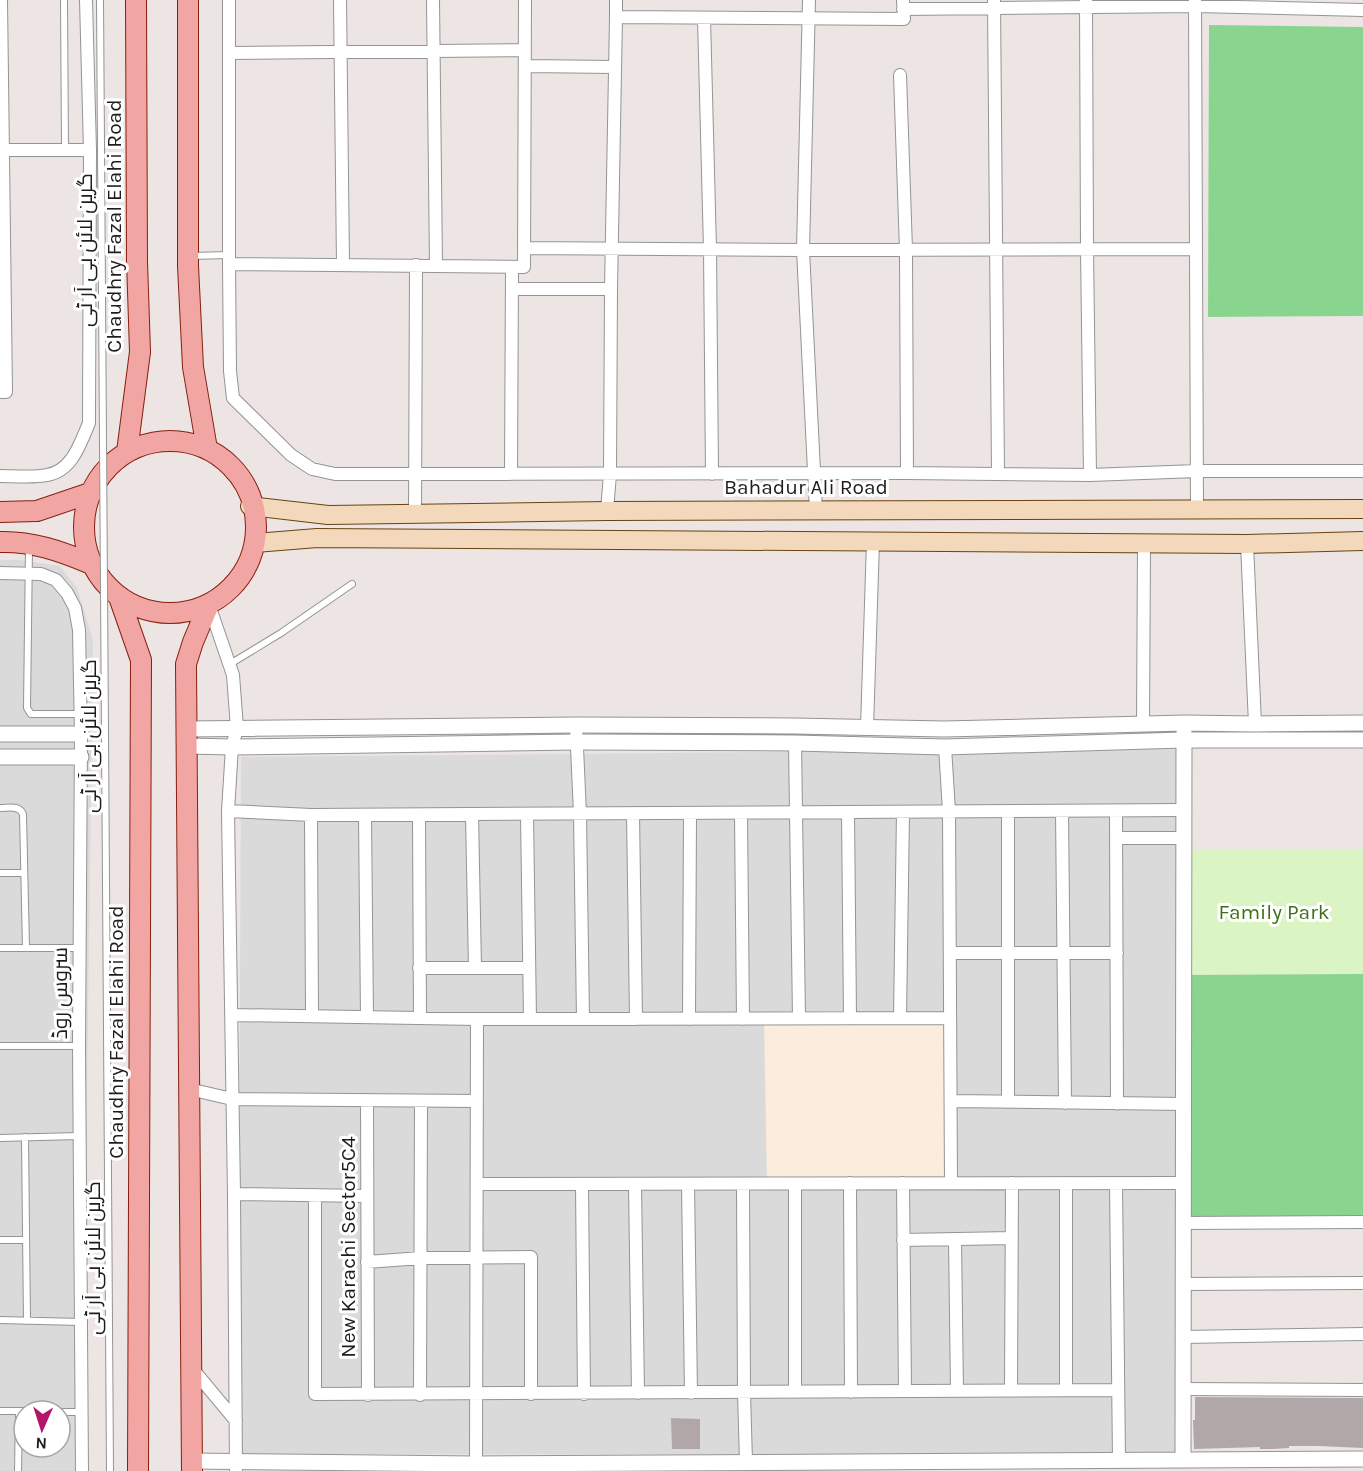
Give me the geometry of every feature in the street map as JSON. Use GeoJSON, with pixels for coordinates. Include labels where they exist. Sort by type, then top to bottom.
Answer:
{"type":"FeatureCollection","features":[{"type":"Feature","properties":{"kind":"main road","name":"Chaudhry Fazal Elahi Road"},"geometry":{"type":"LineString","coordinates":[[127,452],[140,352],[137,250],[136,0]]}},
{"type":"Feature","properties":{"kind":"main road"},"geometry":{"type":"LineString","coordinates":[[188,0],[188,256],[193,367],[207,449]]}},
{"type":"Feature","properties":{"kind":"main road"},"geometry":{"type":"LineString","coordinates":[[167,440],[187,442],[207,449],[225,460],[240,476],[256,519],[255,543],[246,568],[230,589],[208,604],[186,612],[163,613],[140,608],[119,597],[89,563],[83,534],[85,510],[107,467],[127,452],[146,444],[167,440]]}},
{"type":"Feature","properties":{"kind":"main road"},"geometry":{"type":"LineString","coordinates":[[0,512],[37,511],[93,492]]}},
{"type":"Feature","properties":{"kind":"main road","name":"Bahadur Ali Road"},"geometry":{"type":"LineString","coordinates":[[250,506],[328,515],[1363,509]]}},
{"type":"Feature","properties":{"kind":"main road"},"geometry":{"type":"LineString","coordinates":[[1301,543],[1302,510]]}},
{"type":"Feature","properties":{"kind":"main road"},"geometry":{"type":"LineString","coordinates":[[255,543],[316,538],[1248,544],[1363,541]]}},
{"type":"Feature","properties":{"kind":"main road"},"geometry":{"type":"LineString","coordinates":[[0,542],[17,542],[60,551],[89,563]]}},
{"type":"Feature","properties":{"kind":"main road","name":"Chaudhry Fazal Elahi Road"},"geometry":{"type":"LineString","coordinates":[[119,597],[141,660],[138,1471]]}},
{"type":"Feature","properties":{"kind":"main road"},"geometry":{"type":"LineString","coordinates":[[192,1466],[186,664],[208,604]]}},
{"type":"Feature","properties":{"kind":"street"},"geometry":{"type":"LineString","coordinates":[[0,392],[6,392],[1,150],[1,0]]}},
{"type":"Feature","properties":{"kind":"street"},"geometry":{"type":"LineString","coordinates":[[0,476],[48,476],[66,466],[79,447],[89,423],[90,150],[86,0]]}},
{"type":"Feature","properties":{"kind":"street"},"geometry":{"type":"LineString","coordinates":[[229,0],[230,371],[233,398],[291,455],[312,469],[335,474],[1090,475],[1197,471],[1363,471]]}},
{"type":"Feature","properties":{"kind":"street"},"geometry":{"type":"LineString","coordinates":[[340,0],[343,265]]}},
{"type":"Feature","properties":{"kind":"street"},"geometry":{"type":"LineString","coordinates":[[433,0],[436,266]]}},
{"type":"Feature","properties":{"kind":"street"},"geometry":{"type":"LineString","coordinates":[[229,260],[343,265],[524,267],[525,0]]}},
{"type":"Feature","properties":{"kind":"street"},"geometry":{"type":"LineString","coordinates":[[607,512],[610,474],[616,0]]}},
{"type":"Feature","properties":{"kind":"street"},"geometry":{"type":"LineString","coordinates":[[808,0],[803,250],[816,511]]}},
{"type":"Feature","properties":{"kind":"street"},"geometry":{"type":"LineString","coordinates":[[1086,3],[1090,475]]}},
{"type":"Feature","properties":{"kind":"street"},"geometry":{"type":"LineString","coordinates":[[616,17],[904,19],[903,4],[1195,3],[1363,10]]}},
{"type":"Feature","properties":{"kind":"street"},"geometry":{"type":"LineString","coordinates":[[1195,3],[1197,510]]}},
{"type":"Feature","properties":{"kind":"street"},"geometry":{"type":"LineString","coordinates":[[994,4],[998,474]]}},
{"type":"Feature","properties":{"kind":"street"},"geometry":{"type":"LineString","coordinates":[[704,18],[710,249],[712,474]]}},
{"type":"Feature","properties":{"kind":"street"},"geometry":{"type":"LineString","coordinates":[[229,53],[525,50]]}},
{"type":"Feature","properties":{"kind":"street"},"geometry":{"type":"LineString","coordinates":[[525,66],[615,67]]}},
{"type":"Feature","properties":{"kind":"street"},"geometry":{"type":"LineString","coordinates":[[900,75],[906,250],[907,473]]}},
{"type":"Feature","properties":{"kind":"street"},"geometry":{"type":"LineString","coordinates":[[1,150],[90,150]]}},
{"type":"Feature","properties":{"kind":"street"},"geometry":{"type":"LineString","coordinates":[[525,248],[1196,249]]}},
{"type":"Feature","properties":{"kind":"street"},"geometry":{"type":"LineString","coordinates":[[415,514],[416,266]]}},
{"type":"Feature","properties":{"kind":"street"},"geometry":{"type":"LineString","coordinates":[[511,474],[512,267]]}},
{"type":"Feature","properties":{"kind":"street"},"geometry":{"type":"LineString","coordinates":[[512,289],[611,289]]}},
{"type":"Feature","properties":{"kind":"street"},"geometry":{"type":"LineString","coordinates":[[867,727],[873,542]]}},
{"type":"Feature","properties":{"kind":"street"},"geometry":{"type":"LineString","coordinates":[[1143,724],[1144,543]]}},
{"type":"Feature","properties":{"kind":"street"},"geometry":{"type":"LineString","coordinates":[[1248,544],[1255,724]]}},
{"type":"Feature","properties":{"kind":"street","name":"سروس روڈ"},"geometry":{"type":"LineString","coordinates":[[0,573],[41,574],[56,580],[67,593],[75,608],[79,630],[82,1471]]}},
{"type":"Feature","properties":{"kind":"street"},"geometry":{"type":"LineString","coordinates":[[208,604],[233,675],[237,728],[232,747],[228,811],[236,1466]]}},
{"type":"Feature","properties":{"kind":"street"},"geometry":{"type":"LineString","coordinates":[[1183,1460],[1185,810],[1183,740],[1185,723]]}},
{"type":"Feature","properties":{"kind":"street"},"geometry":{"type":"LineString","coordinates":[[187,738],[237,728],[576,725],[944,729],[1185,723],[1363,723]]}},
{"type":"Feature","properties":{"kind":"street"},"geometry":{"type":"LineString","coordinates":[[576,725],[580,814],[583,1019]]}},
{"type":"Feature","properties":{"kind":"street"},"geometry":{"type":"LineString","coordinates":[[0,734],[81,734]]}},
{"type":"Feature","properties":{"kind":"street"},"geometry":{"type":"LineString","coordinates":[[187,738],[232,747],[577,742],[795,743],[945,747],[1183,740],[1363,740]]}},
{"type":"Feature","properties":{"kind":"street"},"geometry":{"type":"LineString","coordinates":[[795,743],[799,1018]]}},
{"type":"Feature","properties":{"kind":"street"},"geometry":{"type":"LineString","coordinates":[[945,747],[949,812],[951,1183]]}},
{"type":"Feature","properties":{"kind":"street"},"geometry":{"type":"LineString","coordinates":[[0,757],[81,758]]}},
{"type":"Feature","properties":{"kind":"street"},"geometry":{"type":"LineString","coordinates":[[228,811],[312,815],[419,815],[1185,810]]}},
{"type":"Feature","properties":{"kind":"street"},"geometry":{"type":"LineString","coordinates":[[1008,811],[1008,1102]]}},
{"type":"Feature","properties":{"kind":"street"},"geometry":{"type":"LineString","coordinates":[[1062,811],[1065,1103]]}},
{"type":"Feature","properties":{"kind":"street"},"geometry":{"type":"LineString","coordinates":[[1116,811],[1117,1104]]}},
{"type":"Feature","properties":{"kind":"street"},"geometry":{"type":"LineString","coordinates":[[848,812],[850,1018]]}},
{"type":"Feature","properties":{"kind":"street"},"geometry":{"type":"LineString","coordinates":[[900,1018],[903,812]]}},
{"type":"Feature","properties":{"kind":"street"},"geometry":{"type":"LineString","coordinates":[[633,813],[636,1019]]}},
{"type":"Feature","properties":{"kind":"street"},"geometry":{"type":"LineString","coordinates":[[689,1018],[690,813]]}},
{"type":"Feature","properties":{"kind":"street"},"geometry":{"type":"LineString","coordinates":[[741,813],[743,1019]]}},
{"type":"Feature","properties":{"kind":"street"},"geometry":{"type":"LineString","coordinates":[[472,814],[475,968]]}},
{"type":"Feature","properties":{"kind":"street"},"geometry":{"type":"LineString","coordinates":[[527,814],[530,1019]]}},
{"type":"Feature","properties":{"kind":"street"},"geometry":{"type":"LineString","coordinates":[[312,815],[312,1016]]}},
{"type":"Feature","properties":{"kind":"street"},"geometry":{"type":"LineString","coordinates":[[365,815],[367,1017]]}},
{"type":"Feature","properties":{"kind":"street"},"geometry":{"type":"LineString","coordinates":[[419,815],[420,1018]]}},
{"type":"Feature","properties":{"kind":"street"},"geometry":{"type":"LineString","coordinates":[[1117,838],[1184,838]]}},
{"type":"Feature","properties":{"kind":"street"},"geometry":{"type":"LineString","coordinates":[[950,952],[1117,953]]}},
{"type":"Feature","properties":{"kind":"street"},"geometry":{"type":"LineString","coordinates":[[419,968],[529,968]]}},
{"type":"Feature","properties":{"kind":"street"},"geometry":{"type":"LineString","coordinates":[[231,1015],[477,1019],[950,1018]]}},
{"type":"Feature","properties":{"kind":"street"},"geometry":{"type":"LineString","coordinates":[[476,1464],[477,1019]]}},
{"type":"Feature","properties":{"kind":"street"},"geometry":{"type":"LineString","coordinates":[[189,1089],[232,1099],[477,1101]]}},
{"type":"Feature","properties":{"kind":"street","name":"New Karachi Sector5C4"},"geometry":{"type":"LineString","coordinates":[[367,1100],[368,1395]]}},
{"type":"Feature","properties":{"kind":"street"},"geometry":{"type":"LineString","coordinates":[[420,1395],[421,1101]]}},
{"type":"Feature","properties":{"kind":"street"},"geometry":{"type":"LineString","coordinates":[[951,1101],[1184,1104]]}},
{"type":"Feature","properties":{"kind":"street"},"geometry":{"type":"LineString","coordinates":[[1011,1391],[1012,1183]]}},
{"type":"Feature","properties":{"kind":"street"},"geometry":{"type":"LineString","coordinates":[[1066,1183],[1066,1390]]}},
{"type":"Feature","properties":{"kind":"street"},"geometry":{"type":"LineString","coordinates":[[1116,1183],[1119,1460]]}},
{"type":"Feature","properties":{"kind":"street"},"geometry":{"type":"LineString","coordinates":[[477,1184],[1184,1183]]}},
{"type":"Feature","properties":{"kind":"street"},"geometry":{"type":"LineString","coordinates":[[582,1184],[584,1394]]}},
{"type":"Feature","properties":{"kind":"street"},"geometry":{"type":"LineString","coordinates":[[635,1184],[638,1393]]}},
{"type":"Feature","properties":{"kind":"street"},"geometry":{"type":"LineString","coordinates":[[688,1184],[691,1393]]}},
{"type":"Feature","properties":{"kind":"street"},"geometry":{"type":"LineString","coordinates":[[743,1184],[746,1462]]}},
{"type":"Feature","properties":{"kind":"street"},"geometry":{"type":"LineString","coordinates":[[795,1184],[795,1392]]}},
{"type":"Feature","properties":{"kind":"street"},"geometry":{"type":"LineString","coordinates":[[850,1184],[851,1392]]}},
{"type":"Feature","properties":{"kind":"street"},"geometry":{"type":"LineString","coordinates":[[903,1184],[905,1391]]}},
{"type":"Feature","properties":{"kind":"street"},"geometry":{"type":"LineString","coordinates":[[234,1194],[367,1196]]}},
{"type":"Feature","properties":{"kind":"street"},"geometry":{"type":"LineString","coordinates":[[315,1195],[315,1394],[476,1395],[1118,1390]]}},
{"type":"Feature","properties":{"kind":"street"},"geometry":{"type":"LineString","coordinates":[[1184,1223],[1363,1222]]}},
{"type":"Feature","properties":{"kind":"street"},"geometry":{"type":"LineString","coordinates":[[903,1240],[1012,1238]]}},
{"type":"Feature","properties":{"kind":"street"},"geometry":{"type":"LineString","coordinates":[[955,1239],[957,1391]]}},
{"type":"Feature","properties":{"kind":"street"},"geometry":{"type":"LineString","coordinates":[[367,1262],[421,1258],[531,1257],[531,1394]]}},
{"type":"Feature","properties":{"kind":"street"},"geometry":{"type":"LineString","coordinates":[[1183,1284],[1363,1283]]}},
{"type":"Feature","properties":{"kind":"street"},"geometry":{"type":"LineString","coordinates":[[1183,1337],[1363,1334]]}},
{"type":"Feature","properties":{"kind":"street"},"geometry":{"type":"LineString","coordinates":[[191,1367],[236,1421]]}},
{"type":"Feature","properties":{"kind":"street"},"geometry":{"type":"LineString","coordinates":[[1183,1389],[1363,1390]]}},
{"type":"Feature","properties":{"kind":"street"},"geometry":{"type":"LineString","coordinates":[[192,1466],[746,1462],[1016,1466],[1119,1460],[1301,1465],[1363,1458]]}},
{"type":"Feature","properties":{"kind":"lane"},"geometry":{"type":"LineString","coordinates":[[64,0],[65,150]]}},
{"type":"Feature","properties":{"kind":"lane","name":"گرین لائن بی آر ٹی"},"geometry":{"type":"LineString","coordinates":[[100,0],[110,1471]]}},
{"type":"Feature","properties":{"kind":"lane"},"geometry":{"type":"LineString","coordinates":[[188,256],[229,260]]}},
{"type":"Feature","properties":{"kind":"lane"},"geometry":{"type":"LineString","coordinates":[[29,544],[27,708],[31,714],[80,714]]}},
{"type":"Feature","properties":{"kind":"lane"},"geometry":{"type":"LineString","coordinates":[[229,664],[281,633],[352,584]]}},
{"type":"Feature","properties":{"kind":"lane"},"geometry":{"type":"LineString","coordinates":[[0,808],[18,808],[23,814],[26,948]]}},
{"type":"Feature","properties":{"kind":"lane"},"geometry":{"type":"LineString","coordinates":[[0,873],[24,873]]}},
{"type":"Feature","properties":{"kind":"lane"},"geometry":{"type":"LineString","coordinates":[[0,948],[80,948]]}},
{"type":"Feature","properties":{"kind":"lane"},"geometry":{"type":"LineString","coordinates":[[0,1046],[79,1046]]}},
{"type":"Feature","properties":{"kind":"lane"},"geometry":{"type":"LineString","coordinates":[[0,1138],[80,1136]]}},
{"type":"Feature","properties":{"kind":"lane"},"geometry":{"type":"LineString","coordinates":[[25,1137],[27,1321]]}},
{"type":"Feature","properties":{"kind":"lane"},"geometry":{"type":"LineString","coordinates":[[0,1240],[26,1240]]}},
{"type":"Feature","properties":{"kind":"lane"},"geometry":{"type":"LineString","coordinates":[[0,1320],[81,1322]]}},
{"type":"Feature","properties":{"kind":"lane"},"geometry":{"type":"LineString","coordinates":[[72,1412],[82,1412]]}},
{"type":"Feature","properties":{"kind":"shaded area"},"geometry":{"type":"Polygon","coordinates":[[[0,560],[20,560],[60,566],[77,588],[93,640],[82,1471],[0,1471],[0,560]]]}},
{"type":"Feature","properties":{"kind":"shaded area"},"geometry":{"type":"Polygon","coordinates":[[[1176,748],[1176,1455],[238,1454],[241,757],[1176,748]]]}},
{"type":"Feature","properties":{"kind":"shaded area"},"geometry":{"type":"Polygon","coordinates":[[[950,1018],[951,1183],[767,1184],[764,1019],[950,1018]]]}},
{"type":"Feature","properties":{"kind":"green space"},"geometry":{"type":"Polygon","coordinates":[[[1209,25],[1363,27],[1363,316],[1208,317],[1209,25]]]}},
{"type":"Feature","properties":{"kind":"green space","name":"Family Park"},"geometry":{"type":"Polygon","coordinates":[[[1184,849],[1363,849],[1363,974],[1184,975],[1184,849]]]}},
{"type":"Feature","properties":{"kind":"green space"},"geometry":{"type":"Polygon","coordinates":[[[1363,974],[1363,1222],[1183,1223],[1184,975],[1363,974]]]}},
{"type":"Feature","properties":{"kind":"building"},"geometry":{"type":"Polygon","coordinates":[[[1195,1397],[1363,1398],[1363,1448],[1289,1446],[1289,1448],[1273,1449],[1260,1449],[1260,1447],[1194,1449],[1195,1397]]]}},
{"type":"Feature","properties":{"kind":"building"},"geometry":{"type":"Polygon","coordinates":[[[671,1418],[700,1419],[700,1449],[672,1449],[671,1418]]]}}]}
